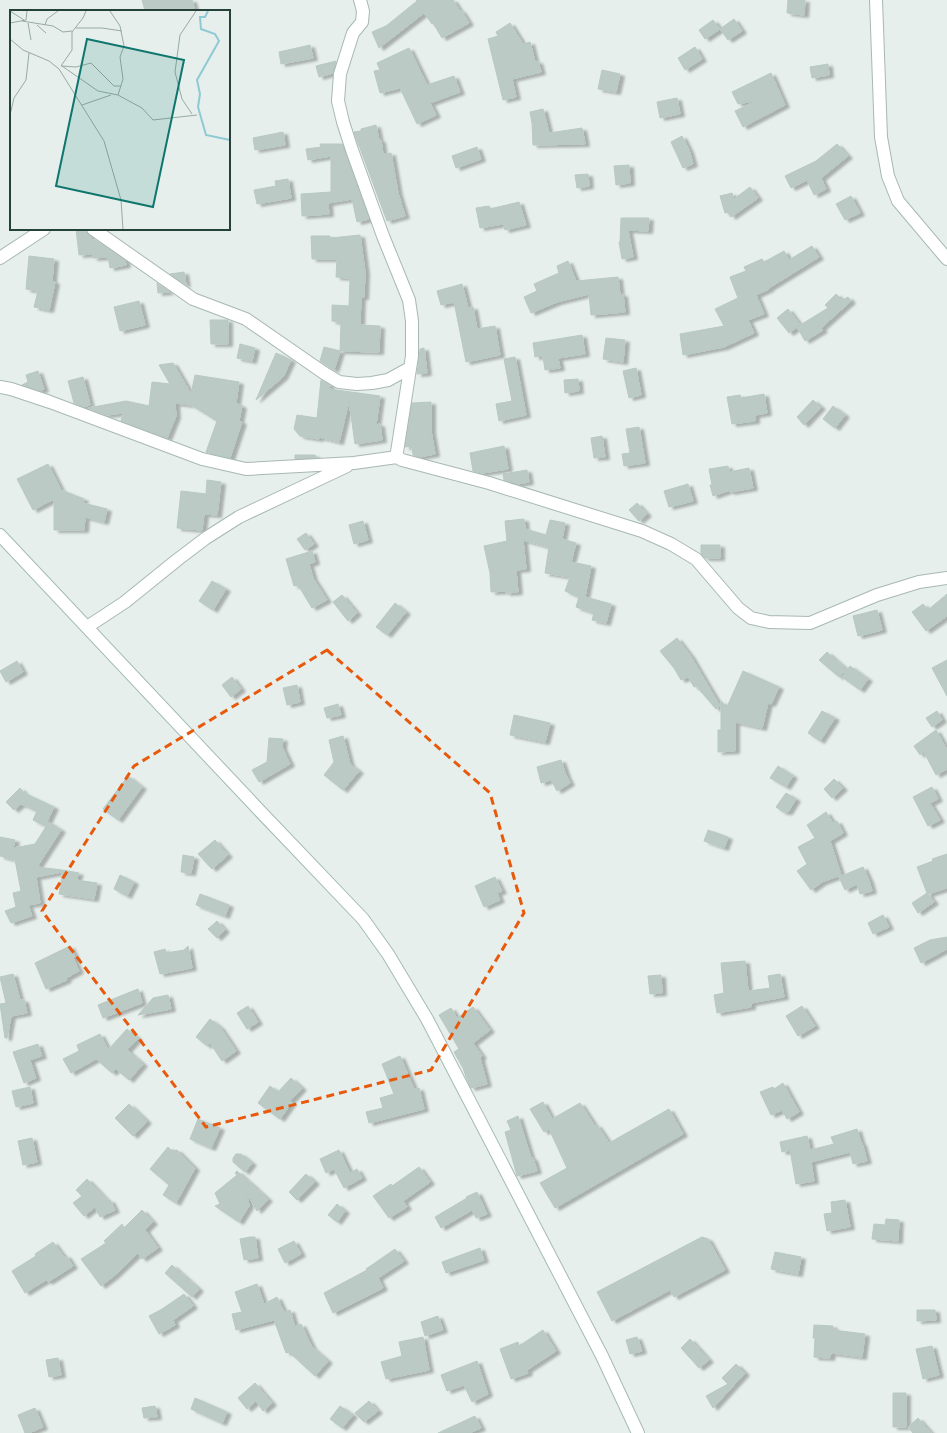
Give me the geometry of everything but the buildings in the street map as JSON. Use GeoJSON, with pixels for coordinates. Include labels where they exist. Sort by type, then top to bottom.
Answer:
{"type":"FeatureCollection","features":[{"type":"Feature","properties":{"kind":"street"},"geometry":{"type":"LineString","coordinates":[[360,0],[363,11],[362,22],[353,34],[340,74],[338,101],[356,163],[409,300],[412,321],[412,356],[397,457]]}},
{"type":"Feature","properties":{"kind":"street"},"geometry":{"type":"LineString","coordinates":[[876,0],[881,137],[888,176],[898,201],[947,259]]}},
{"type":"Feature","properties":{"kind":"street"},"geometry":{"type":"LineString","coordinates":[[0,258],[42,230]]}},
{"type":"Feature","properties":{"kind":"street"},"geometry":{"type":"LineString","coordinates":[[94,230],[193,299],[246,318],[324,374],[339,382],[357,384],[388,380],[410,368]]}},
{"type":"Feature","properties":{"kind":"street"},"geometry":{"type":"LineString","coordinates":[[0,387],[50,402],[163,445],[202,458],[246,469],[354,463],[397,457],[402,460],[489,482],[642,532],[671,544],[696,559],[738,608],[751,618],[769,622],[810,623],[877,595],[919,582],[947,578]]}},
{"type":"Feature","properties":{"kind":"street"},"geometry":{"type":"LineString","coordinates":[[87,627],[125,602],[206,538],[233,522],[354,463]]}},
{"type":"Feature","properties":{"kind":"street"},"geometry":{"type":"LineString","coordinates":[[0,535],[363,919],[388,954],[427,1019],[463,1086],[598,1350],[638,1433]]}},
{"type":"Feature","properties":{"kind":"highlighted area"},"geometry":{"type":"Polygon","coordinates":[[[327,650],[490,793],[524,913],[431,1070],[206,1127],[42,911],[134,766],[327,650]]]}}]}
